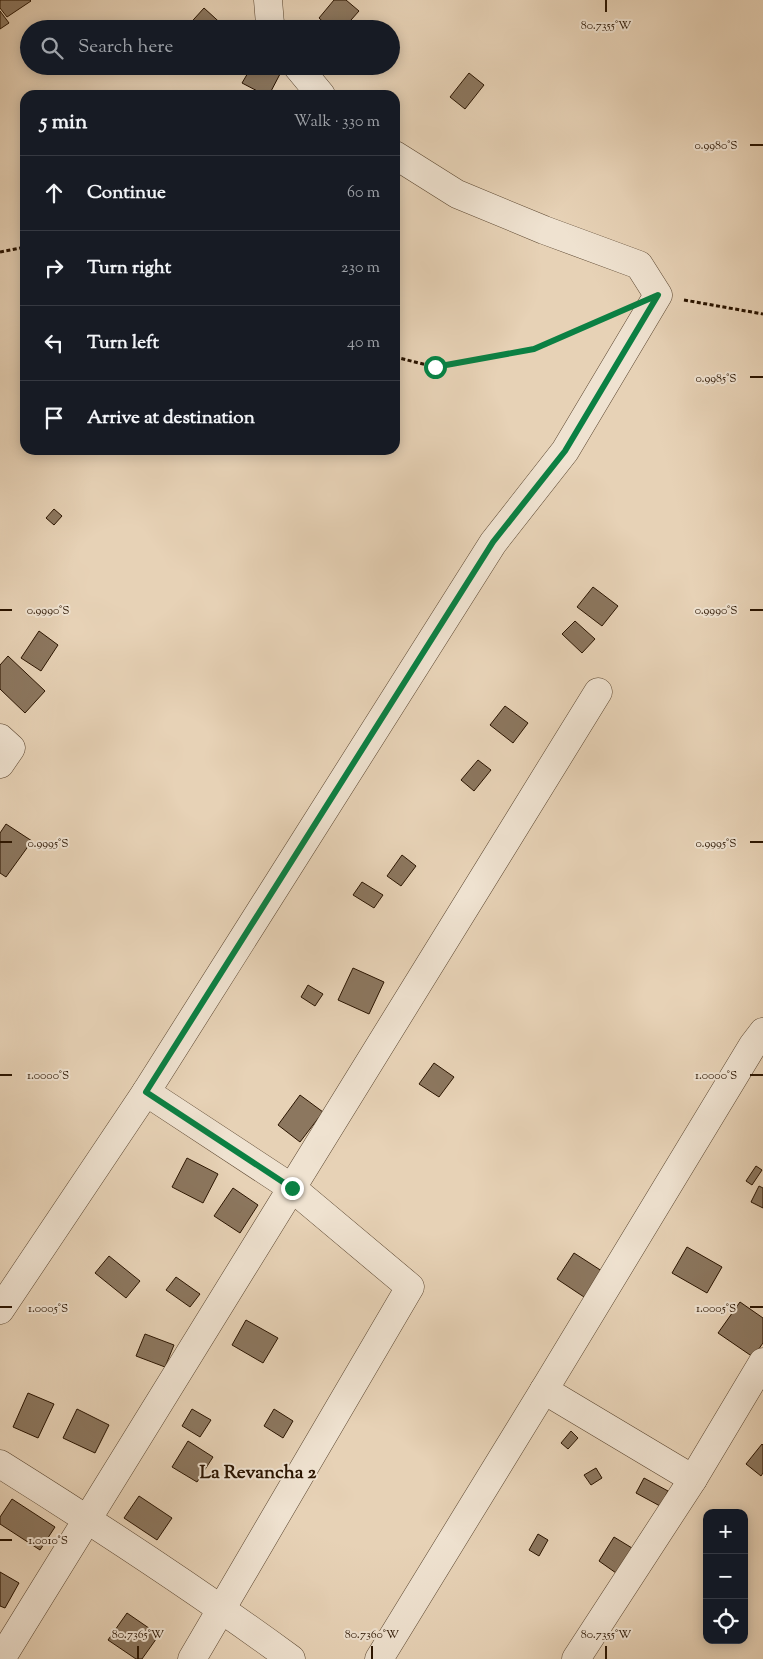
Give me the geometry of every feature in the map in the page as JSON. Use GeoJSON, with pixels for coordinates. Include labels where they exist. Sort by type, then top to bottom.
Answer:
{"type":"FeatureCollection","features":[{"type":"Feature","properties":{"kind":"street"},"geometry":{"type":"LineString","coordinates":[[268,0],[270,20]]}},
{"type":"Feature","properties":{"kind":"street"},"geometry":{"type":"LineString","coordinates":[[304,75],[317,90]]}},
{"type":"Feature","properties":{"kind":"street"},"geometry":{"type":"LineString","coordinates":[[0,1310],[146,1092],[493,542],[565,451],[658,295],[639,265],[544,230],[457,194],[400,158]]}},
{"type":"Feature","properties":{"kind":"street"},"geometry":{"type":"LineString","coordinates":[[1,1659],[598,692]]}},
{"type":"Feature","properties":{"kind":"street"},"geometry":{"type":"LineString","coordinates":[[0,738],[11,748],[0,764]]}},
{"type":"Feature","properties":{"kind":"street"},"geometry":{"type":"LineString","coordinates":[[379,1659],[760,1043]]}},
{"type":"Feature","properties":{"kind":"street"},"geometry":{"type":"LineString","coordinates":[[146,1092],[292,1188],[410,1287],[192,1659]]}},
{"type":"Feature","properties":{"kind":"street"},"geometry":{"type":"LineString","coordinates":[[576,1659],[693,1479],[763,1362]]}},
{"type":"Feature","properties":{"kind":"street"},"geometry":{"type":"LineString","coordinates":[[544,1390],[693,1479]]}},
{"type":"Feature","properties":{"kind":"street"},"geometry":{"type":"LineString","coordinates":[[0,1464],[88,1519],[222,1608],[291,1659]]}},
{"type":"Feature","properties":{"kind":"path"},"geometry":{"type":"LineString","coordinates":[[0,252],[20,248]]}},
{"type":"Feature","properties":{"kind":"path"},"geometry":{"type":"LineString","coordinates":[[658,295],[763,314]]}},
{"type":"Feature","properties":{"kind":"path"},"geometry":{"type":"LineString","coordinates":[[400,358],[435,367],[525,351],[534,349],[614,314]]}},
{"type":"Feature","properties":{"kind":"building"},"geometry":{"type":"Polygon","coordinates":[[[0,0],[31,1],[7,17],[0,8],[0,0]]]}},
{"type":"Feature","properties":{"kind":"building"},"geometry":{"type":"Polygon","coordinates":[[[334,0],[346,0],[359,11],[351,20],[321,20],[319,18],[334,0]]]}},
{"type":"Feature","properties":{"kind":"building"},"geometry":{"type":"Polygon","coordinates":[[[204,8],[217,20],[193,20],[204,8]]]}},
{"type":"Feature","properties":{"kind":"building"},"geometry":{"type":"Polygon","coordinates":[[[0,11],[9,23],[0,29],[0,11]]]}},
{"type":"Feature","properties":{"kind":"building"},"geometry":{"type":"Polygon","coordinates":[[[469,73],[484,85],[465,109],[450,97],[469,73]]]}},
{"type":"Feature","properties":{"kind":"building"},"geometry":{"type":"Polygon","coordinates":[[[247,75],[279,75],[272,90],[255,90],[242,83],[247,75]]]}},
{"type":"Feature","properties":{"kind":"building"},"geometry":{"type":"Polygon","coordinates":[[[54,509],[62,516],[54,525],[46,518],[54,509]]]}},
{"type":"Feature","properties":{"kind":"building"},"geometry":{"type":"Polygon","coordinates":[[[593,587],[618,606],[602,626],[577,607],[593,587]]]}},
{"type":"Feature","properties":{"kind":"building"},"geometry":{"type":"Polygon","coordinates":[[[575,621],[595,639],[582,653],[562,634],[575,621]]]}},
{"type":"Feature","properties":{"kind":"building"},"geometry":{"type":"Polygon","coordinates":[[[39,631],[58,645],[41,671],[21,658],[39,631]]]}},
{"type":"Feature","properties":{"kind":"building"},"geometry":{"type":"Polygon","coordinates":[[[8,656],[45,691],[25,713],[0,689],[0,665],[8,656]]]}},
{"type":"Feature","properties":{"kind":"building"},"geometry":{"type":"Polygon","coordinates":[[[505,706],[528,723],[513,743],[490,725],[505,706]]]}},
{"type":"Feature","properties":{"kind":"building"},"geometry":{"type":"Polygon","coordinates":[[[478,760],[491,770],[474,791],[461,780],[478,760]]]}},
{"type":"Feature","properties":{"kind":"building"},"geometry":{"type":"Polygon","coordinates":[[[6,824],[32,841],[6,877],[0,873],[0,833],[6,824]]]}},
{"type":"Feature","properties":{"kind":"building"},"geometry":{"type":"Polygon","coordinates":[[[402,855],[416,866],[401,886],[387,876],[402,855]]]}},
{"type":"Feature","properties":{"kind":"building"},"geometry":{"type":"Polygon","coordinates":[[[362,882],[383,895],[374,908],[353,895],[362,882]]]}},
{"type":"Feature","properties":{"kind":"building"},"geometry":{"type":"Polygon","coordinates":[[[353,968],[384,982],[369,1014],[338,1000],[353,968]]]}},
{"type":"Feature","properties":{"kind":"building"},"geometry":{"type":"Polygon","coordinates":[[[308,985],[323,994],[315,1006],[301,997],[308,985]]]}},
{"type":"Feature","properties":{"kind":"building"},"geometry":{"type":"Polygon","coordinates":[[[434,1063],[454,1077],[439,1097],[419,1084],[434,1063]]]}},
{"type":"Feature","properties":{"kind":"building"},"geometry":{"type":"Polygon","coordinates":[[[300,1095],[323,1112],[300,1142],[278,1125],[300,1095]]]}},
{"type":"Feature","properties":{"kind":"building"},"geometry":{"type":"Polygon","coordinates":[[[187,1158],[218,1174],[203,1203],[172,1187],[187,1158]]]}},
{"type":"Feature","properties":{"kind":"building"},"geometry":{"type":"Polygon","coordinates":[[[756,1166],[762,1170],[752,1185],[746,1181],[756,1166]]]}},
{"type":"Feature","properties":{"kind":"building"},"geometry":{"type":"Polygon","coordinates":[[[759,1186],[763,1188],[763,1208],[751,1202],[759,1186]]]}},
{"type":"Feature","properties":{"kind":"building"},"geometry":{"type":"Polygon","coordinates":[[[233,1188],[258,1205],[240,1233],[214,1216],[233,1188]]]}},
{"type":"Feature","properties":{"kind":"building"},"geometry":{"type":"Polygon","coordinates":[[[687,1247],[722,1267],[707,1293],[672,1273],[687,1247]]]}},
{"type":"Feature","properties":{"kind":"building"},"geometry":{"type":"Polygon","coordinates":[[[574,1253],[605,1273],[587,1299],[557,1279],[574,1253]]]}},
{"type":"Feature","properties":{"kind":"building"},"geometry":{"type":"Polygon","coordinates":[[[109,1256],[140,1281],[126,1298],[95,1273],[109,1256]]]}},
{"type":"Feature","properties":{"kind":"building"},"geometry":{"type":"Polygon","coordinates":[[[176,1277],[200,1294],[190,1307],[166,1290],[176,1277]]]}},
{"type":"Feature","properties":{"kind":"building"},"geometry":{"type":"Polygon","coordinates":[[[740,1302],[763,1318],[763,1343],[753,1357],[718,1333],[740,1302]]]}},
{"type":"Feature","properties":{"kind":"building"},"geometry":{"type":"Polygon","coordinates":[[[246,1320],[278,1338],[263,1363],[232,1345],[246,1320]]]}},
{"type":"Feature","properties":{"kind":"building"},"geometry":{"type":"Polygon","coordinates":[[[145,1334],[174,1345],[165,1367],[136,1356],[145,1334]]]}},
{"type":"Feature","properties":{"kind":"building"},"geometry":{"type":"Polygon","coordinates":[[[28,1393],[54,1404],[38,1438],[13,1427],[28,1393]]]}},
{"type":"Feature","properties":{"kind":"building"},"geometry":{"type":"Polygon","coordinates":[[[77,1409],[109,1425],[95,1453],[63,1438],[77,1409]]]}},
{"type":"Feature","properties":{"kind":"building"},"geometry":{"type":"Polygon","coordinates":[[[192,1409],[211,1420],[200,1437],[182,1426],[192,1409]]]}},
{"type":"Feature","properties":{"kind":"building"},"geometry":{"type":"Polygon","coordinates":[[[274,1409],[293,1421],[283,1438],[264,1426],[274,1409]]]}},
{"type":"Feature","properties":{"kind":"building"},"geometry":{"type":"Polygon","coordinates":[[[571,1431],[578,1438],[568,1449],[561,1443],[571,1431]]]}},
{"type":"Feature","properties":{"kind":"building"},"geometry":{"type":"Polygon","coordinates":[[[188,1441],[213,1457],[197,1482],[172,1467],[188,1441]]]}},
{"type":"Feature","properties":{"kind":"building"},"geometry":{"type":"Polygon","coordinates":[[[762,1444],[763,1473],[761,1476],[746,1464],[762,1444]]]}},
{"type":"Feature","properties":{"kind":"building"},"geometry":{"type":"Polygon","coordinates":[[[596,1468],[602,1478],[591,1485],[584,1475],[596,1468]]]}},
{"type":"Feature","properties":{"kind":"building"},"geometry":{"type":"Polygon","coordinates":[[[644,1478],[668,1491],[660,1506],[636,1493],[644,1478]]]}},
{"type":"Feature","properties":{"kind":"building"},"geometry":{"type":"Polygon","coordinates":[[[139,1496],[172,1518],[157,1540],[124,1518],[139,1496]]]}},
{"type":"Feature","properties":{"kind":"building"},"geometry":{"type":"Polygon","coordinates":[[[12,1499],[55,1527],[40,1550],[0,1524],[0,1517],[12,1499]]]}},
{"type":"Feature","properties":{"kind":"building"},"geometry":{"type":"Polygon","coordinates":[[[538,1534],[548,1540],[539,1556],[529,1550],[538,1534]]]}},
{"type":"Feature","properties":{"kind":"building"},"geometry":{"type":"Polygon","coordinates":[[[614,1537],[632,1548],[616,1573],[599,1561],[614,1537]]]}},
{"type":"Feature","properties":{"kind":"building"},"geometry":{"type":"Polygon","coordinates":[[[0,1572],[19,1583],[5,1608],[0,1606],[0,1572]]]}},
{"type":"Feature","properties":{"kind":"building"},"geometry":{"type":"Polygon","coordinates":[[[127,1613],[159,1635],[142,1659],[136,1659],[108,1640],[127,1613]]]}},
{"type":"Feature","properties":{"kind":"district","name":"La Revancha 2"},"geometry":{"type":"Point","coordinates":[258,1471]}},
{"type":"Feature","properties":{"kind":"route"},"geometry":{"type":"LineString","coordinates":[[292,1188],[146,1092],[493,542],[565,451],[658,295],[534,349],[435,367]]}}]}
